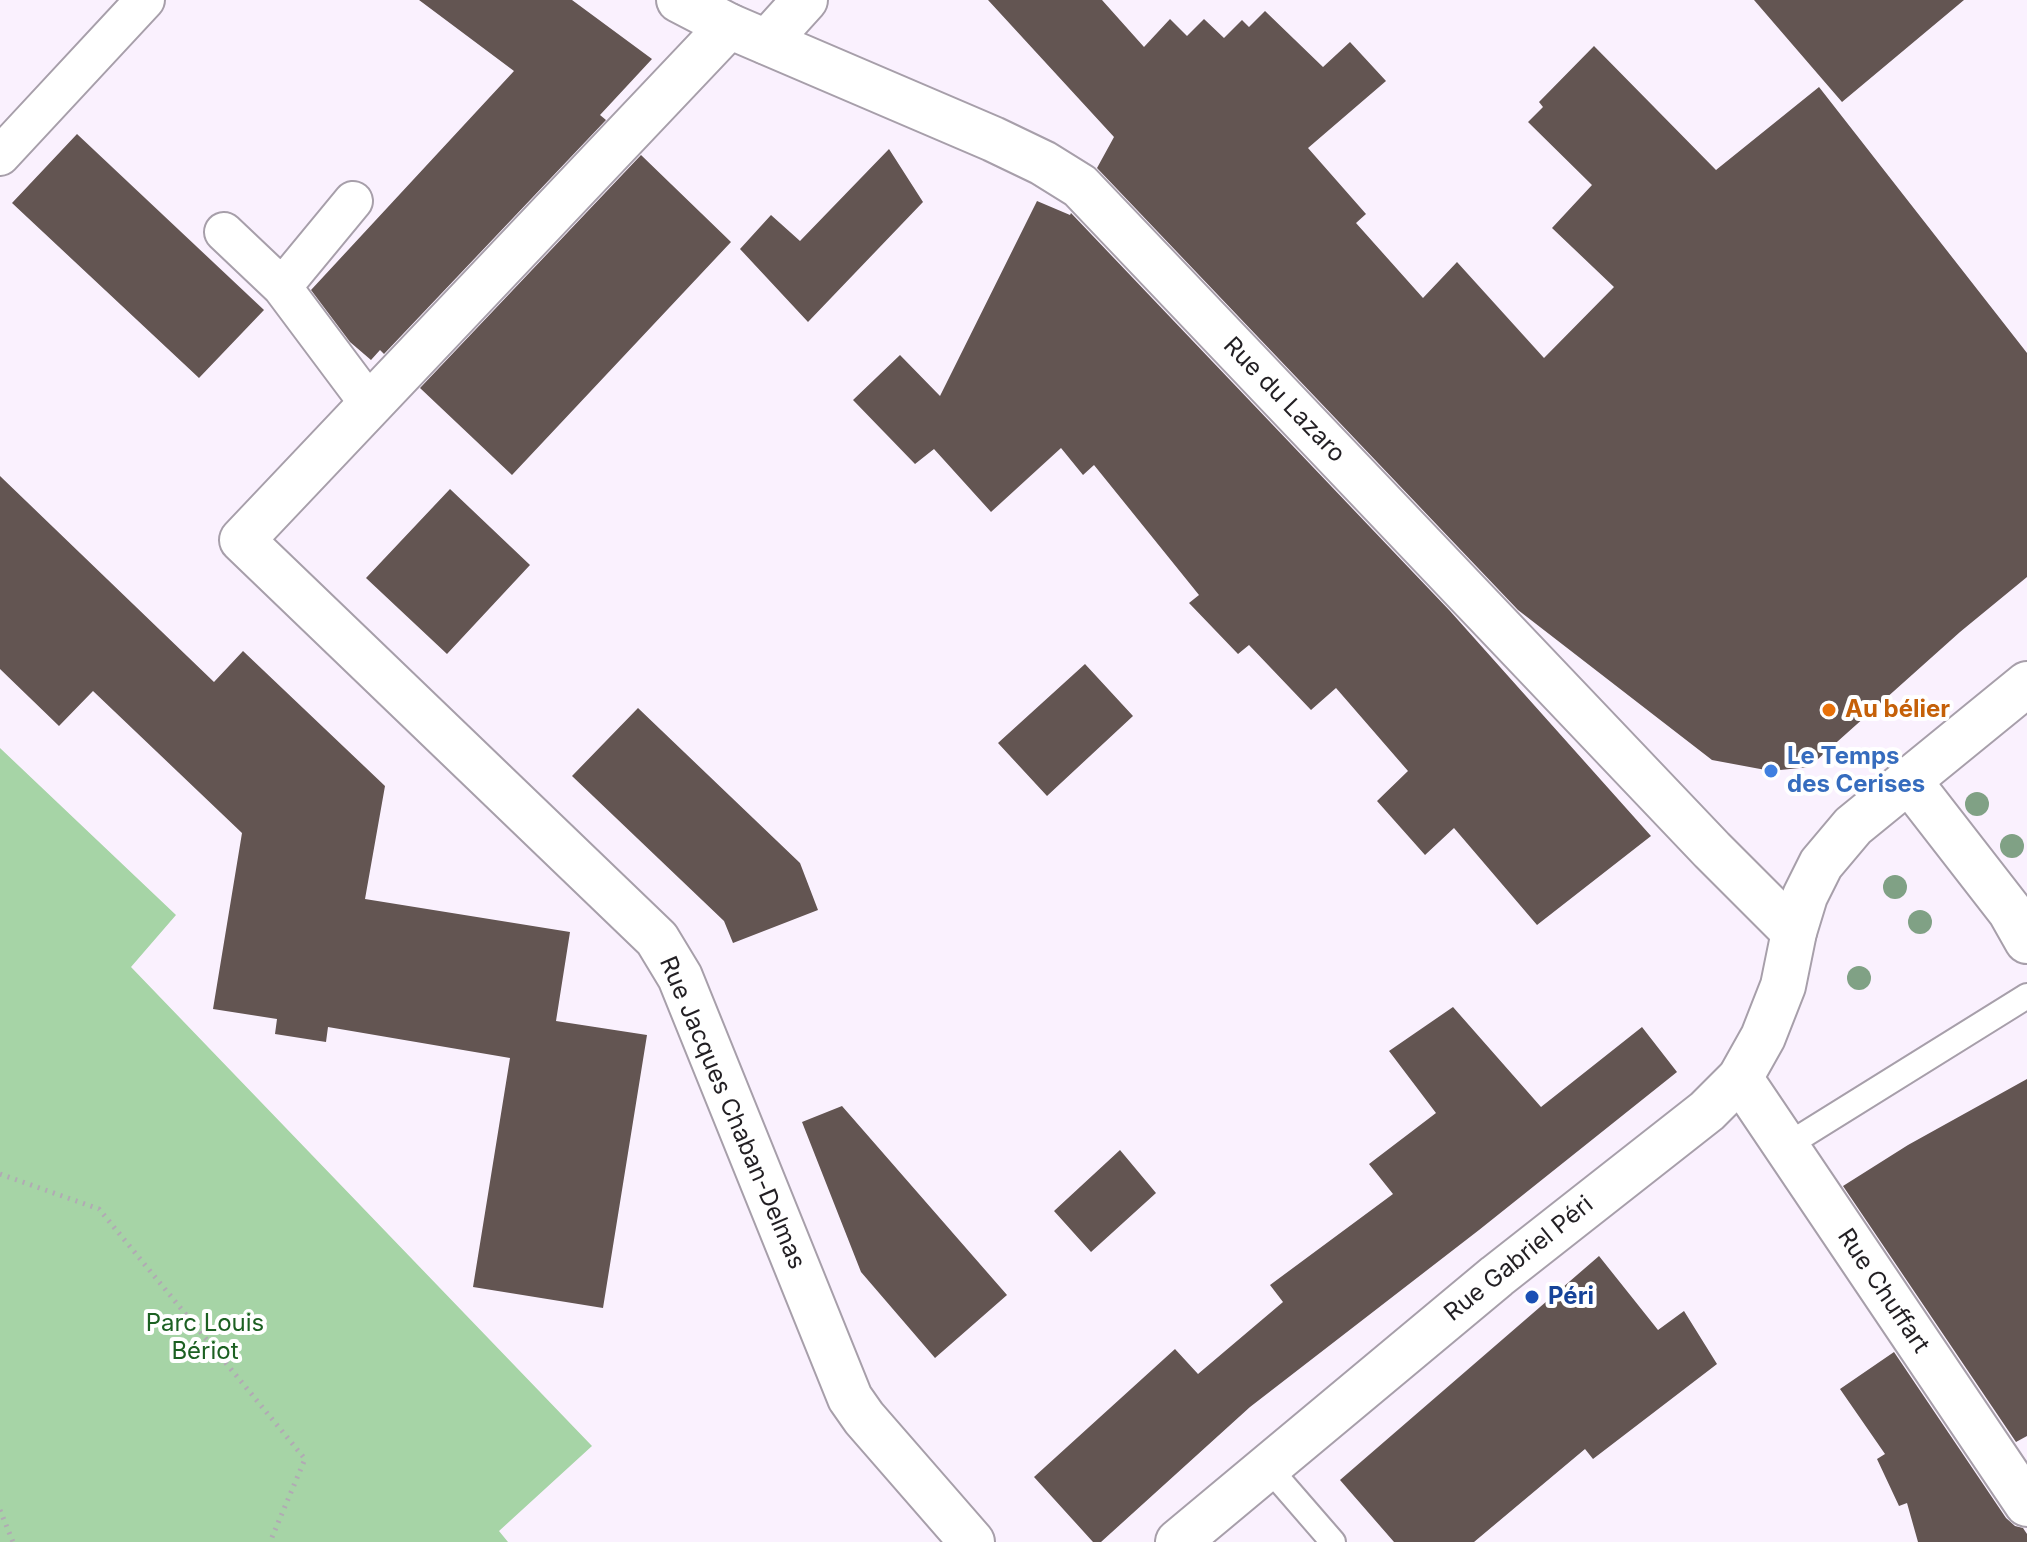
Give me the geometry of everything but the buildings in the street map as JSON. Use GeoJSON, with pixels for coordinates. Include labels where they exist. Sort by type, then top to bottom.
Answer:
{"type":"FeatureCollection","features":[{"type":"Feature","properties":{"kind":"street"},"geometry":{"type":"LineString","coordinates":[[0,156],[145,0]]}},
{"type":"Feature","properties":{"kind":"street","name":"Rue du Lazaro"},"geometry":{"type":"LineString","coordinates":[[679,0],[748,34],[993,139],[1043,163],[1080,186],[1712,850],[1794,932]]}},
{"type":"Feature","properties":{"kind":"street"},"geometry":{"type":"LineString","coordinates":[[224,232],[282,287],[371,406],[748,34],[805,0]]}},
{"type":"Feature","properties":{"kind":"street"},"geometry":{"type":"LineString","coordinates":[[282,287],[353,201]]}},
{"type":"Feature","properties":{"kind":"street","name":"Rue Jacques Chaban-Delmas"},"geometry":{"type":"LineString","coordinates":[[371,406],[242,540],[657,939],[680,977],[850,1398],[972,1542]]}},
{"type":"Feature","properties":{"kind":"street","name":"Rue Gabriel Péri"},"geometry":{"type":"LineString","coordinates":[[1178,1542],[1497,1276],[1707,1111],[1740,1078],[1763,1037],[1783,986],[1805,896],[1821,864],[1853,826],[2027,684]]}},
{"type":"Feature","properties":{"kind":"street"},"geometry":{"type":"LineString","coordinates":[[1909,781],[2010,911],[2027,941]]}},
{"type":"Feature","properties":{"kind":"street","name":"Rue Chuffart"},"geometry":{"type":"LineString","coordinates":[[1740,1078],[2027,1504]]}},
{"type":"Feature","properties":{"kind":"lane"},"geometry":{"type":"LineString","coordinates":[[1786,1146],[2027,996]]}},
{"type":"Feature","properties":{"kind":"lane"},"geometry":{"type":"LineString","coordinates":[[1267,1466],[1333,1542]]}},
{"type":"Feature","properties":{"kind":"path"},"geometry":{"type":"LineString","coordinates":[[0,1174],[99,1209],[305,1459],[270,1542]]}},
{"type":"Feature","properties":{"kind":"path"},"geometry":{"type":"LineString","coordinates":[[0,1510],[13,1542]]}},
{"type":"Feature","properties":{"kind":"green space","name":"Parc Louis Bériot"},"geometry":{"type":"Polygon","coordinates":[[[0,748],[176,915],[131,967],[592,1446],[499,1531],[508,1542],[0,1542],[0,748]]]}},
{"type":"Feature","properties":{"kind":"place","name":"Au bélier"},"geometry":{"type":"Point","coordinates":[1829,710]}},
{"type":"Feature","properties":{"kind":"place","name":"Le Temps des Cerises"},"geometry":{"type":"Point","coordinates":[1771,771]}},
{"type":"Feature","properties":{"kind":"place","name":"Péri"},"geometry":{"type":"Point","coordinates":[1532,1297]}}]}
